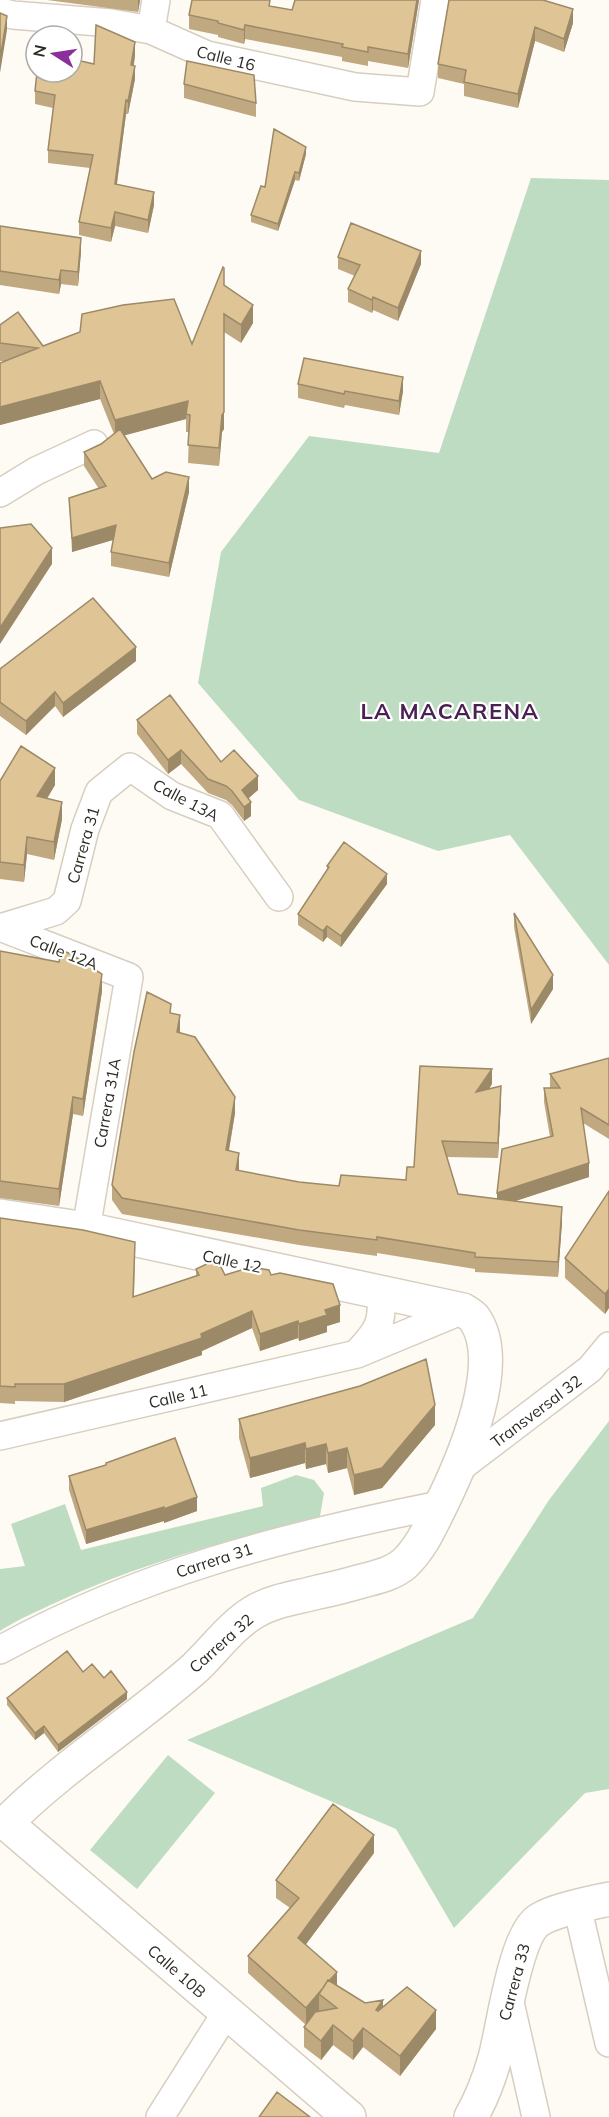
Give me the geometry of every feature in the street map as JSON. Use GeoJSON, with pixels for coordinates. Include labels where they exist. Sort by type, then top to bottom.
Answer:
{"type":"FeatureCollection","features":[{"type":"Feature","properties":{"kind":"street"},"geometry":{"type":"LineString","coordinates":[[151,30],[156,0]]}},
{"type":"Feature","properties":{"kind":"street","name":"Calle 16"},"geometry":{"type":"LineString","coordinates":[[0,12],[111,23],[151,30],[207,55],[355,87],[420,92],[435,0]]}},
{"type":"Feature","properties":{"kind":"street"},"geometry":{"type":"LineString","coordinates":[[0,493],[36,471],[94,444]]}},
{"type":"Feature","properties":{"kind":"street","name":"Calle 13A"},"geometry":{"type":"LineString","coordinates":[[130,767],[172,796],[220,815],[279,897]]}},
{"type":"Feature","properties":{"kind":"street","name":"Carrera 31"},"geometry":{"type":"LineString","coordinates":[[0,927],[56,911],[67,901],[85,829],[99,792],[130,767]]}},
{"type":"Feature","properties":{"kind":"street","name":"Calle 12A"},"geometry":{"type":"LineString","coordinates":[[0,927],[129,977]]}},
{"type":"Feature","properties":{"kind":"street","name":"Carrera 31A"},"geometry":{"type":"LineString","coordinates":[[86,1230],[129,977]]}},
{"type":"Feature","properties":{"kind":"street","name":"Calle 12"},"geometry":{"type":"LineString","coordinates":[[0,1216],[86,1230],[463,1310]]}},
{"type":"Feature","properties":{"kind":"street"},"geometry":{"type":"LineString","coordinates":[[357,1354],[376,1333],[382,1314],[381,1292]]}},
{"type":"Feature","properties":{"kind":"street"},"geometry":{"type":"LineString","coordinates":[[449,1488],[474,1427],[482,1396],[486,1363],[482,1339],[473,1318],[463,1310]]}},
{"type":"Feature","properties":{"kind":"street","name":"Calle 11"},"geometry":{"type":"LineString","coordinates":[[0,1436],[357,1354],[463,1310]]}},
{"type":"Feature","properties":{"kind":"street","name":"Transversal 32"},"geometry":{"type":"LineString","coordinates":[[449,1488],[591,1369],[609,1346]]}},
{"type":"Feature","properties":{"kind":"street"},"geometry":{"type":"LineString","coordinates":[[0,1425],[29,1430]]}},
{"type":"Feature","properties":{"kind":"street","name":"Carrera 31"},"geometry":{"type":"LineString","coordinates":[[0,1650],[62,1618],[164,1576],[255,1547],[345,1524],[449,1488]]}},
{"type":"Feature","properties":{"kind":"street","name":"Carrera 32"},"geometry":{"type":"LineString","coordinates":[[3,1828],[28,1801],[195,1667],[229,1632],[253,1612],[281,1599],[316,1593],[386,1575],[401,1566],[415,1553],[449,1488]]}},
{"type":"Feature","properties":{"kind":"street","name":"Calle 10B"},"geometry":{"type":"LineString","coordinates":[[3,1828],[349,2117]]}},
{"type":"Feature","properties":{"kind":"street","name":"Carrera 33"},"geometry":{"type":"LineString","coordinates":[[471,2117],[483,2096],[495,2057],[508,1997],[526,1937],[538,1920],[577,1906],[609,1899]]}},
{"type":"Feature","properties":{"kind":"street"},"geometry":{"type":"LineString","coordinates":[[577,1906],[609,2043]]}},
{"type":"Feature","properties":{"kind":"street"},"geometry":{"type":"LineString","coordinates":[[508,1997],[536,2117]]}},
{"type":"Feature","properties":{"kind":"street"},"geometry":{"type":"LineString","coordinates":[[160,2117],[226,2013]]}},
{"type":"Feature","properties":{"kind":"green space"},"geometry":{"type":"Polygon","coordinates":[[[531,178],[609,180],[609,965],[510,835],[438,851],[299,800],[198,683],[221,552],[309,436],[439,453],[531,178]]]}},
{"type":"Feature","properties":{"kind":"green space"},"geometry":{"type":"Polygon","coordinates":[[[609,1421],[609,1789],[585,1793],[454,1928],[396,1829],[187,1740],[473,1618],[549,1500],[609,1421]]]}},
{"type":"Feature","properties":{"kind":"green space"},"geometry":{"type":"Polygon","coordinates":[[[296,1475],[314,1480],[324,1493],[320,1516],[187,1553],[121,1575],[57,1602],[0,1631],[0,1569],[25,1566],[11,1524],[65,1504],[81,1550],[263,1506],[261,1488],[296,1475]]]}},
{"type":"Feature","properties":{"kind":"green space"},"geometry":{"type":"Polygon","coordinates":[[[168,1755],[215,1793],[137,1889],[90,1850],[168,1755]]]}},
{"type":"Feature","properties":{"kind":"building"},"geometry":{"type":"Polygon","coordinates":[[[192,0],[270,0],[269,6],[292,10],[295,0],[417,0],[408,54],[368,47],[368,52],[342,47],[343,44],[245,25],[244,30],[218,23],[218,21],[189,15],[192,0]]]}},
{"type":"Feature","properties":{"kind":"building"},"geometry":{"type":"Polygon","coordinates":[[[449,0],[543,0],[573,9],[564,39],[535,27],[518,94],[464,82],[466,70],[438,64],[449,0]]]}},
{"type":"Feature","properties":{"kind":"building"},"geometry":{"type":"Polygon","coordinates":[[[0,13],[7,16],[0,59],[0,13]]]}},
{"type":"Feature","properties":{"kind":"building"},"geometry":{"type":"Polygon","coordinates":[[[96,25],[135,42],[131,65],[135,66],[128,101],[126,100],[115,184],[154,192],[148,220],[115,212],[111,228],[79,222],[93,155],[48,150],[55,95],[35,91],[36,84],[84,84],[84,62],[94,64],[96,25]]]}},
{"type":"Feature","properties":{"kind":"building"},"geometry":{"type":"Polygon","coordinates":[[[187,61],[254,75],[256,103],[184,84],[187,61]]]}},
{"type":"Feature","properties":{"kind":"building"},"geometry":{"type":"Polygon","coordinates":[[[274,129],[306,147],[299,173],[295,172],[278,224],[251,215],[261,186],[265,187],[274,129]]]}},
{"type":"Feature","properties":{"kind":"building"},"geometry":{"type":"Polygon","coordinates":[[[351,223],[421,251],[398,308],[348,289],[360,265],[338,257],[351,223]]]}},
{"type":"Feature","properties":{"kind":"building"},"geometry":{"type":"Polygon","coordinates":[[[0,226],[81,238],[78,272],[61,270],[59,280],[0,271],[0,226]]]}},
{"type":"Feature","properties":{"kind":"building"},"geometry":{"type":"Polygon","coordinates":[[[223,267],[224,285],[253,305],[241,325],[224,314],[224,412],[219,448],[188,445],[190,415],[186,414],[188,401],[115,420],[100,381],[0,407],[0,363],[38,348],[0,343],[0,325],[18,312],[43,346],[80,332],[82,314],[123,305],[174,299],[192,344],[223,267]]]}},
{"type":"Feature","properties":{"kind":"building"},"geometry":{"type":"Polygon","coordinates":[[[304,358],[403,377],[399,401],[345,391],[344,394],[298,384],[304,358]]]}},
{"type":"Feature","properties":{"kind":"building"},"geometry":{"type":"Polygon","coordinates":[[[120,429],[152,479],[166,472],[189,477],[169,563],[111,552],[116,525],[72,538],[69,498],[106,486],[84,452],[101,444],[120,429]]]}},
{"type":"Feature","properties":{"kind":"building"},"geometry":{"type":"Polygon","coordinates":[[[31,524],[52,548],[0,628],[0,528],[31,524]]]}},
{"type":"Feature","properties":{"kind":"building"},"geometry":{"type":"Polygon","coordinates":[[[93,598],[136,647],[63,703],[55,692],[26,721],[0,702],[0,669],[93,598]]]}},
{"type":"Feature","properties":{"kind":"building"},"geometry":{"type":"Polygon","coordinates":[[[170,695],[221,762],[234,750],[258,776],[242,790],[251,802],[244,807],[232,791],[208,779],[181,750],[168,760],[137,720],[170,695]]]}},
{"type":"Feature","properties":{"kind":"building"},"geometry":{"type":"Polygon","coordinates":[[[21,746],[55,768],[37,796],[62,802],[54,842],[27,837],[24,865],[0,862],[0,781],[21,746]]]}},
{"type":"Feature","properties":{"kind":"building"},"geometry":{"type":"Polygon","coordinates":[[[344,842],[387,874],[341,936],[327,926],[323,931],[298,914],[344,842]]]}},
{"type":"Feature","properties":{"kind":"building"},"geometry":{"type":"Polygon","coordinates":[[[514,913],[553,975],[531,1010],[514,913]]]}},
{"type":"Feature","properties":{"kind":"building"},"geometry":{"type":"Polygon","coordinates":[[[61,950],[102,974],[83,1099],[73,1097],[59,1189],[0,1181],[0,951],[59,962],[61,950]]]}},
{"type":"Feature","properties":{"kind":"building"},"geometry":{"type":"Polygon","coordinates":[[[147,992],[171,1004],[170,1013],[180,1015],[177,1032],[195,1037],[235,1097],[226,1150],[239,1153],[236,1170],[299,1182],[339,1186],[341,1175],[406,1180],[407,1167],[414,1167],[420,1066],[492,1069],[476,1092],[501,1086],[498,1143],[442,1141],[458,1194],[562,1207],[558,1262],[475,1257],[475,1253],[377,1237],[377,1240],[299,1230],[122,1198],[112,1185],[134,1052],[147,992]]]}},
{"type":"Feature","properties":{"kind":"building"},"geometry":{"type":"Polygon","coordinates":[[[609,1058],[609,1125],[581,1108],[589,1163],[497,1193],[502,1149],[553,1136],[544,1088],[560,1088],[550,1074],[609,1058]]]}},
{"type":"Feature","properties":{"kind":"building"},"geometry":{"type":"Polygon","coordinates":[[[609,1191],[609,1289],[605,1294],[565,1258],[609,1191]]]}},
{"type":"Feature","properties":{"kind":"building"},"geometry":{"type":"Polygon","coordinates":[[[0,1218],[83,1230],[135,1242],[133,1297],[199,1275],[196,1269],[217,1259],[225,1275],[251,1267],[269,1270],[271,1275],[280,1273],[333,1284],[340,1305],[325,1310],[327,1315],[299,1324],[298,1321],[260,1334],[252,1311],[201,1334],[202,1338],[64,1384],[0,1386],[0,1218]]]}},
{"type":"Feature","properties":{"kind":"building"},"geometry":{"type":"Polygon","coordinates":[[[426,1359],[435,1405],[382,1468],[354,1475],[347,1448],[328,1453],[326,1444],[306,1449],[305,1443],[250,1458],[239,1419],[360,1386],[426,1359]]]}},
{"type":"Feature","properties":{"kind":"building"},"geometry":{"type":"Polygon","coordinates":[[[175,1438],[197,1497],[164,1509],[164,1507],[86,1530],[69,1476],[106,1465],[106,1463],[175,1438]]]}},
{"type":"Feature","properties":{"kind":"building"},"geometry":{"type":"Polygon","coordinates":[[[67,1651],[83,1672],[92,1664],[104,1678],[111,1671],[127,1692],[58,1745],[44,1726],[35,1733],[7,1698],[67,1651]]]}},
{"type":"Feature","properties":{"kind":"building"},"geometry":{"type":"Polygon","coordinates":[[[333,1804],[374,1835],[298,1938],[337,1972],[306,2008],[248,1956],[299,1898],[276,1880],[333,1804]]]}},
{"type":"Feature","properties":{"kind":"building"},"geometry":{"type":"Polygon","coordinates":[[[328,1980],[365,2003],[383,2000],[376,2010],[378,2011],[407,1987],[436,2010],[400,2056],[363,2028],[353,2041],[333,2025],[321,2041],[304,2027],[315,2012],[337,2008],[319,1994],[328,1980]]]}},
{"type":"Feature","properties":{"kind":"building"},"geometry":{"type":"Polygon","coordinates":[[[277,2092],[310,2117],[259,2117],[277,2092]]]}},
{"type":"Feature","properties":{"kind":"district","name":"LA MACARENA"},"geometry":{"type":"Point","coordinates":[450,711]}}]}
